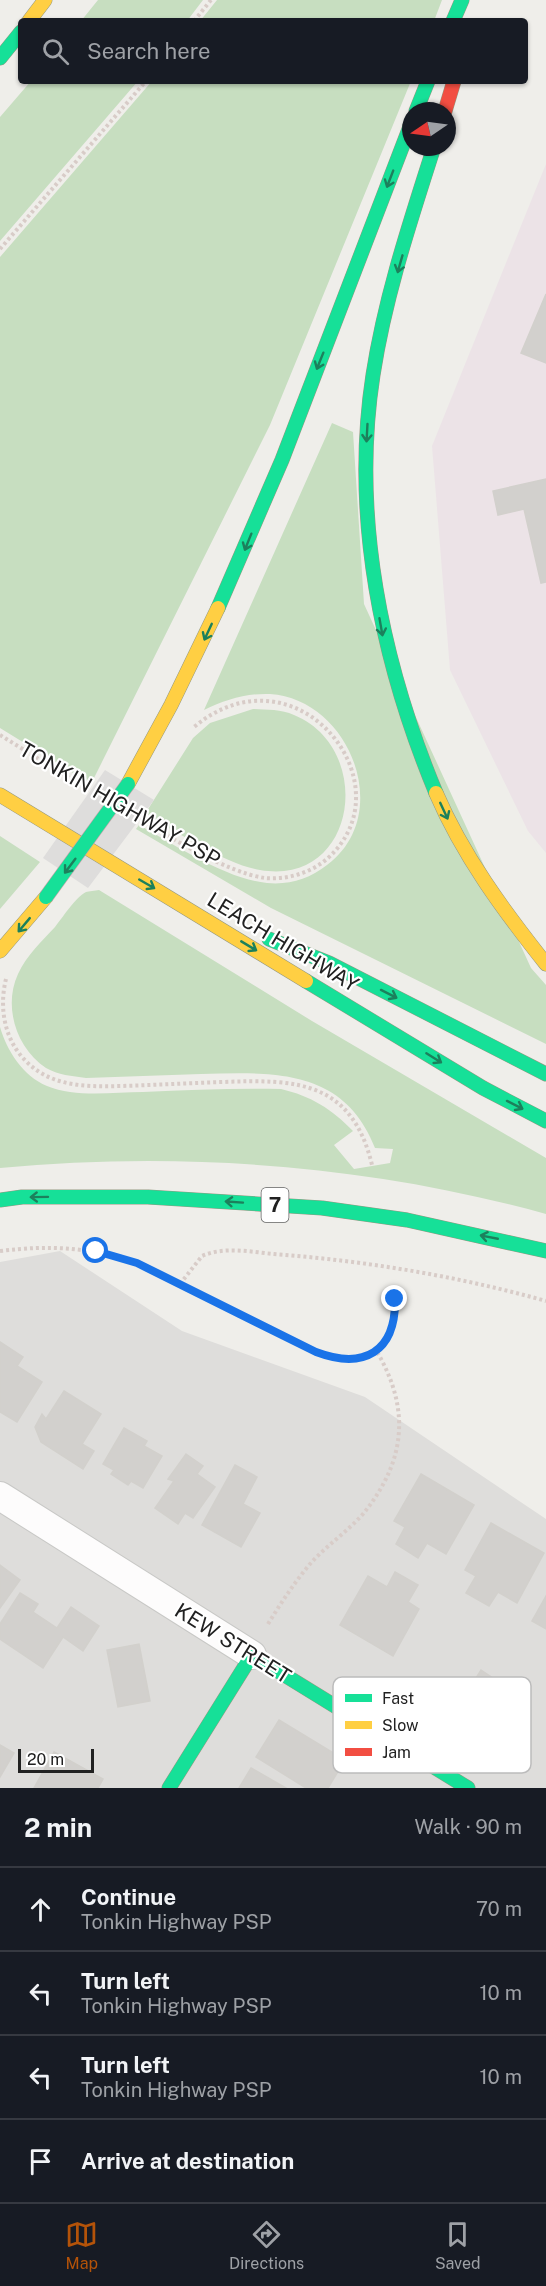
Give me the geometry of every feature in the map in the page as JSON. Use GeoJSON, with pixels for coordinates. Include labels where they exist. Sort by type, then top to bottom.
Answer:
{"type":"FeatureCollection","features":[{"type":"Feature","properties":{"kind":"main road"},"geometry":{"type":"LineString","coordinates":[[31,18],[45,0]]}},
{"type":"Feature","properties":{"kind":"main road"},"geometry":{"type":"LineString","coordinates":[[454,18],[462,0]]}},
{"type":"Feature","properties":{"kind":"main road"},"geometry":{"type":"LineString","coordinates":[[0,57],[18,36]]}},
{"type":"Feature","properties":{"kind":"main road"},"geometry":{"type":"LineString","coordinates":[[420,102],[427,84]]}},
{"type":"Feature","properties":{"kind":"main road"},"geometry":{"type":"LineString","coordinates":[[448,102],[453,84]]}},
{"type":"Feature","properties":{"kind":"main road"},"geometry":{"type":"LineString","coordinates":[[0,951],[46,897],[128,784],[201,647],[233,578],[332,333],[402,148]]}},
{"type":"Feature","properties":{"kind":"main road"},"geometry":{"type":"LineString","coordinates":[[431,156],[388,305],[373,375],[367,436],[372,574],[383,638],[400,702],[426,772],[454,834],[471,862],[526,941],[546,964]]}},
{"type":"Feature","properties":{"kind":"main road","name":"LEACH HIGHWAY"},"geometry":{"type":"LineString","coordinates":[[0,795],[483,1088],[546,1121]]}},
{"type":"Feature","properties":{"kind":"main road"},"geometry":{"type":"LineString","coordinates":[[181,904],[328,963],[546,1074]]}},
{"type":"Feature","properties":{"kind":"main road","name":"7"},"geometry":{"type":"LineString","coordinates":[[0,1200],[44,1197],[148,1197],[322,1208],[407,1220],[546,1251]]}},
{"type":"Feature","properties":{"kind":"main road"},"geometry":{"type":"LineString","coordinates":[[169,1788],[252,1655]]}},
{"type":"Feature","properties":{"kind":"main road","name":"KEW STREET"},"geometry":{"type":"LineString","coordinates":[[252,1655],[333,1705]]}},
{"type":"Feature","properties":{"kind":"main road","name":"KEW STREET"},"geometry":{"type":"LineString","coordinates":[[444,1773],[468,1788]]}},
{"type":"Feature","properties":{"kind":"street","name":"KEW STREET"},"geometry":{"type":"LineString","coordinates":[[0,1496],[252,1655]]}},
{"type":"Feature","properties":{"kind":"path"},"geometry":{"type":"LineString","coordinates":[[197,18],[211,0]]}},
{"type":"Feature","properties":{"kind":"path"},"geometry":{"type":"LineString","coordinates":[[0,249],[143,84]]}},
{"type":"Feature","properties":{"kind":"path","name":"TONKIN HIGHWAY PSP"},"geometry":{"type":"LineString","coordinates":[[132,815],[225,864],[265,878],[294,876],[309,870],[321,864],[339,845],[348,830],[356,801],[353,773],[340,745],[310,714],[279,702],[246,702],[218,710],[187,735]]}},
{"type":"Feature","properties":{"kind":"path","name":"TONKIN HIGHWAY PSP"},"geometry":{"type":"LineString","coordinates":[[0,735],[94,793]]}},
{"type":"Feature","properties":{"kind":"path"},"geometry":{"type":"LineString","coordinates":[[9,972],[3,996],[7,1027],[12,1043],[21,1057],[44,1077],[70,1085],[99,1087],[270,1080],[300,1084],[329,1098],[353,1119],[367,1147],[372,1165]]}},
{"type":"Feature","properties":{"kind":"path"},"geometry":{"type":"LineString","coordinates":[[0,1251],[70,1247],[96,1251],[137,1263],[334,1358],[357,1360],[376,1350],[393,1325],[395,1311],[393,1285]]}},
{"type":"Feature","properties":{"kind":"path"},"geometry":{"type":"LineString","coordinates":[[180,1284],[202,1256],[229,1250],[421,1272],[465,1280],[546,1301]]}},
{"type":"Feature","properties":{"kind":"path"},"geometry":{"type":"LineString","coordinates":[[268,1624],[294,1582],[362,1515],[386,1481],[399,1448],[401,1417],[383,1362],[376,1350]]}},
{"type":"Feature","properties":{"kind":"shaded area"},"geometry":{"type":"Polygon","coordinates":[[[546,164],[546,853],[528,831],[450,670],[432,446],[546,164]]]}},
{"type":"Feature","properties":{"kind":"shaded area"},"geometry":{"type":"Polygon","coordinates":[[[60,1251],[182,1331],[365,1397],[546,1519],[546,1788],[0,1788],[0,1262],[60,1251]]]}},
{"type":"Feature","properties":{"kind":"green space"},"geometry":{"type":"Polygon","coordinates":[[[98,0],[203,0],[189,18],[83,18],[98,0]]]}},
{"type":"Feature","properties":{"kind":"green space"},"geometry":{"type":"Polygon","coordinates":[[[217,0],[442,0],[435,18],[202,18],[217,0]]]}},
{"type":"Feature","properties":{"kind":"green space"},"geometry":{"type":"Polygon","coordinates":[[[28,84],[135,84],[0,241],[0,117],[28,84]]]}},
{"type":"Feature","properties":{"kind":"green space"},"geometry":{"type":"Polygon","coordinates":[[[149,84],[410,84],[270,425],[91,784],[0,728],[0,257],[149,84]]]}},
{"type":"Feature","properties":{"kind":"green space"},"geometry":{"type":"Polygon","coordinates":[[[332,423],[353,432],[364,604],[531,968],[546,985],[546,1044],[271,908],[136,829],[139,825],[218,868],[251,880],[267,883],[291,882],[313,874],[327,865],[347,844],[358,818],[360,790],[354,763],[341,737],[322,716],[298,701],[270,694],[236,698],[204,710],[332,423]]]}},
{"type":"Feature","properties":{"kind":"green space"},"geometry":{"type":"Polygon","coordinates":[[[253,709],[289,713],[320,732],[337,756],[345,783],[344,811],[335,837],[318,858],[293,870],[260,870],[246,867],[201,846],[145,814],[193,738],[210,723],[253,709]]]}},
{"type":"Feature","properties":{"kind":"green space"},"geometry":{"type":"Polygon","coordinates":[[[0,836],[40,862],[0,909],[0,836]]]}},
{"type":"Feature","properties":{"kind":"green space"},"geometry":{"type":"Polygon","coordinates":[[[99,890],[312,1021],[546,1158],[546,1214],[479,1197],[412,1184],[344,1173],[275,1166],[137,1161],[0,1168],[0,1027],[7,1045],[23,1069],[38,1082],[58,1090],[95,1094],[212,1089],[281,1089],[302,1095],[320,1104],[353,1131],[334,1145],[354,1169],[390,1163],[393,1149],[375,1148],[362,1122],[345,1102],[325,1089],[303,1080],[254,1073],[86,1078],[55,1072],[36,1060],[20,1038],[12,1013],[14,986],[18,974],[30,955],[69,908],[86,892],[99,890]]]}},
{"type":"Feature","properties":{"kind":"pier"},"geometry":{"type":"Polygon","coordinates":[[[105,770],[154,800],[88,888],[43,858],[105,770]]]}},
{"type":"Feature","properties":{"kind":"building"},"geometry":{"type":"Polygon","coordinates":[[[546,294],[546,363],[521,353],[546,294]]]}},
{"type":"Feature","properties":{"kind":"building"},"geometry":{"type":"Polygon","coordinates":[[[546,479],[546,582],[541,583],[524,509],[498,515],[493,491],[546,479]]]}},
{"type":"Feature","properties":{"kind":"building"},"geometry":{"type":"Polygon","coordinates":[[[0,1342],[23,1357],[17,1366],[42,1382],[17,1422],[0,1412],[0,1342]]]}},
{"type":"Feature","properties":{"kind":"building"},"geometry":{"type":"Polygon","coordinates":[[[64,1391],[101,1414],[82,1444],[94,1451],[83,1469],[41,1442],[35,1427],[42,1414],[46,1419],[64,1391]]]}},
{"type":"Feature","properties":{"kind":"building"},"geometry":{"type":"Polygon","coordinates":[[[124,1428],[147,1441],[144,1446],[162,1456],[143,1488],[131,1481],[128,1485],[111,1474],[114,1470],[103,1464],[124,1428]]]}},
{"type":"Feature","properties":{"kind":"building"},"geometry":{"type":"Polygon","coordinates":[[[186,1454],[203,1466],[197,1474],[215,1487],[193,1518],[185,1513],[178,1524],[155,1508],[174,1481],[168,1479],[186,1454]]]}},
{"type":"Feature","properties":{"kind":"building"},"geometry":{"type":"Polygon","coordinates":[[[235,1465],[257,1477],[243,1504],[260,1513],[241,1547],[202,1525],[235,1465]]]}},
{"type":"Feature","properties":{"kind":"building"},"geometry":{"type":"Polygon","coordinates":[[[421,1474],[474,1505],[446,1554],[427,1543],[418,1558],[396,1544],[405,1527],[394,1521],[421,1474]]]}},
{"type":"Feature","properties":{"kind":"building"},"geometry":{"type":"Polygon","coordinates":[[[491,1523],[544,1553],[517,1603],[498,1592],[489,1606],[466,1593],[476,1576],[465,1570],[491,1523]]]}},
{"type":"Feature","properties":{"kind":"building"},"geometry":{"type":"Polygon","coordinates":[[[0,1565],[20,1580],[0,1608],[0,1565]]]}},
{"type":"Feature","properties":{"kind":"building"},"geometry":{"type":"Polygon","coordinates":[[[395,1572],[418,1585],[408,1602],[419,1609],[393,1656],[340,1625],[368,1576],[387,1587],[395,1572]]]}},
{"type":"Feature","properties":{"kind":"building"},"geometry":{"type":"Polygon","coordinates":[[[20,1593],[38,1604],[33,1612],[57,1628],[71,1607],[99,1626],[83,1651],[63,1637],[43,1668],[0,1639],[0,1624],[20,1593]]]}},
{"type":"Feature","properties":{"kind":"building"},"geometry":{"type":"Polygon","coordinates":[[[546,1596],[546,1629],[532,1621],[546,1596]]]}},
{"type":"Feature","properties":{"kind":"building"},"geometry":{"type":"Polygon","coordinates":[[[139,1644],[150,1701],[118,1707],[107,1650],[139,1644]]]}},
{"type":"Feature","properties":{"kind":"building"},"geometry":{"type":"Polygon","coordinates":[[[481,1670],[492,1677],[477,1677],[481,1670]]]}},
{"type":"Feature","properties":{"kind":"building"},"geometry":{"type":"Polygon","coordinates":[[[279,1720],[333,1753],[333,1773],[337,1773],[328,1788],[306,1788],[256,1757],[279,1720]]]}},
{"type":"Feature","properties":{"kind":"building"},"geometry":{"type":"Polygon","coordinates":[[[0,1745],[14,1753],[0,1777],[0,1745]]]}},
{"type":"Feature","properties":{"kind":"building"},"geometry":{"type":"Polygon","coordinates":[[[54,1752],[103,1779],[98,1788],[34,1788],[54,1752]]]}},
{"type":"Feature","properties":{"kind":"building"},"geometry":{"type":"Polygon","coordinates":[[[251,1768],[286,1788],[239,1788],[251,1768]]]}},
{"type":"Feature","properties":{"kind":"traffic: fast"},"geometry":{"type":"LineString","coordinates":[[454,18],[462,0]]}},
{"type":"Feature","properties":{"kind":"traffic: fast"},"geometry":{"type":"LineString","coordinates":[[0,58],[18,36]]}},
{"type":"Feature","properties":{"kind":"traffic: fast"},"geometry":{"type":"LineString","coordinates":[[420,102],[427,84]]}},
{"type":"Feature","properties":{"kind":"traffic: fast"},"geometry":{"type":"LineString","coordinates":[[218,608],[282,460],[402,147]]}},
{"type":"Feature","properties":{"kind":"traffic: fast"},"geometry":{"type":"LineString","coordinates":[[431,156],[399,260],[378,346],[367,428],[366,482],[369,535],[376,588],[387,641],[400,693],[436,793]]}},
{"type":"Feature","properties":{"kind":"traffic: fast"},"geometry":{"type":"LineString","coordinates":[[46,897],[128,784]]}},
{"type":"Feature","properties":{"kind":"traffic: fast"},"geometry":{"type":"LineString","coordinates":[[269,939],[329,963],[546,1074]]}},
{"type":"Feature","properties":{"kind":"traffic: fast"},"geometry":{"type":"LineString","coordinates":[[306,981],[483,1088],[546,1121]]}},
{"type":"Feature","properties":{"kind":"traffic: fast"},"geometry":{"type":"LineString","coordinates":[[0,1200],[22,1197],[148,1197],[322,1208],[407,1220],[546,1251]]}},
{"type":"Feature","properties":{"kind":"traffic: fast"},"geometry":{"type":"LineString","coordinates":[[169,1788],[252,1655],[333,1705]]}},
{"type":"Feature","properties":{"kind":"traffic: fast"},"geometry":{"type":"LineString","coordinates":[[444,1773],[468,1788]]}},
{"type":"Feature","properties":{"kind":"traffic: slow"},"geometry":{"type":"LineString","coordinates":[[31,18],[45,0]]}},
{"type":"Feature","properties":{"kind":"traffic: slow"},"geometry":{"type":"LineString","coordinates":[[128,784],[171,705],[218,608]]}},
{"type":"Feature","properties":{"kind":"traffic: slow"},"geometry":{"type":"LineString","coordinates":[[436,793],[459,839],[485,882],[546,964]]}},
{"type":"Feature","properties":{"kind":"traffic: slow"},"geometry":{"type":"LineString","coordinates":[[0,795],[306,981]]}},
{"type":"Feature","properties":{"kind":"traffic: slow"},"geometry":{"type":"LineString","coordinates":[[0,951],[46,897]]}},
{"type":"Feature","properties":{"kind":"traffic: jam"},"geometry":{"type":"LineString","coordinates":[[448,102],[453,84]]}},
{"type":"Feature","properties":{"kind":"route"},"geometry":{"type":"LineString","coordinates":[[96,1251],[137,1263],[316,1352],[345,1361],[357,1360],[368,1355],[383,1343],[393,1325],[395,1299]]}}]}
